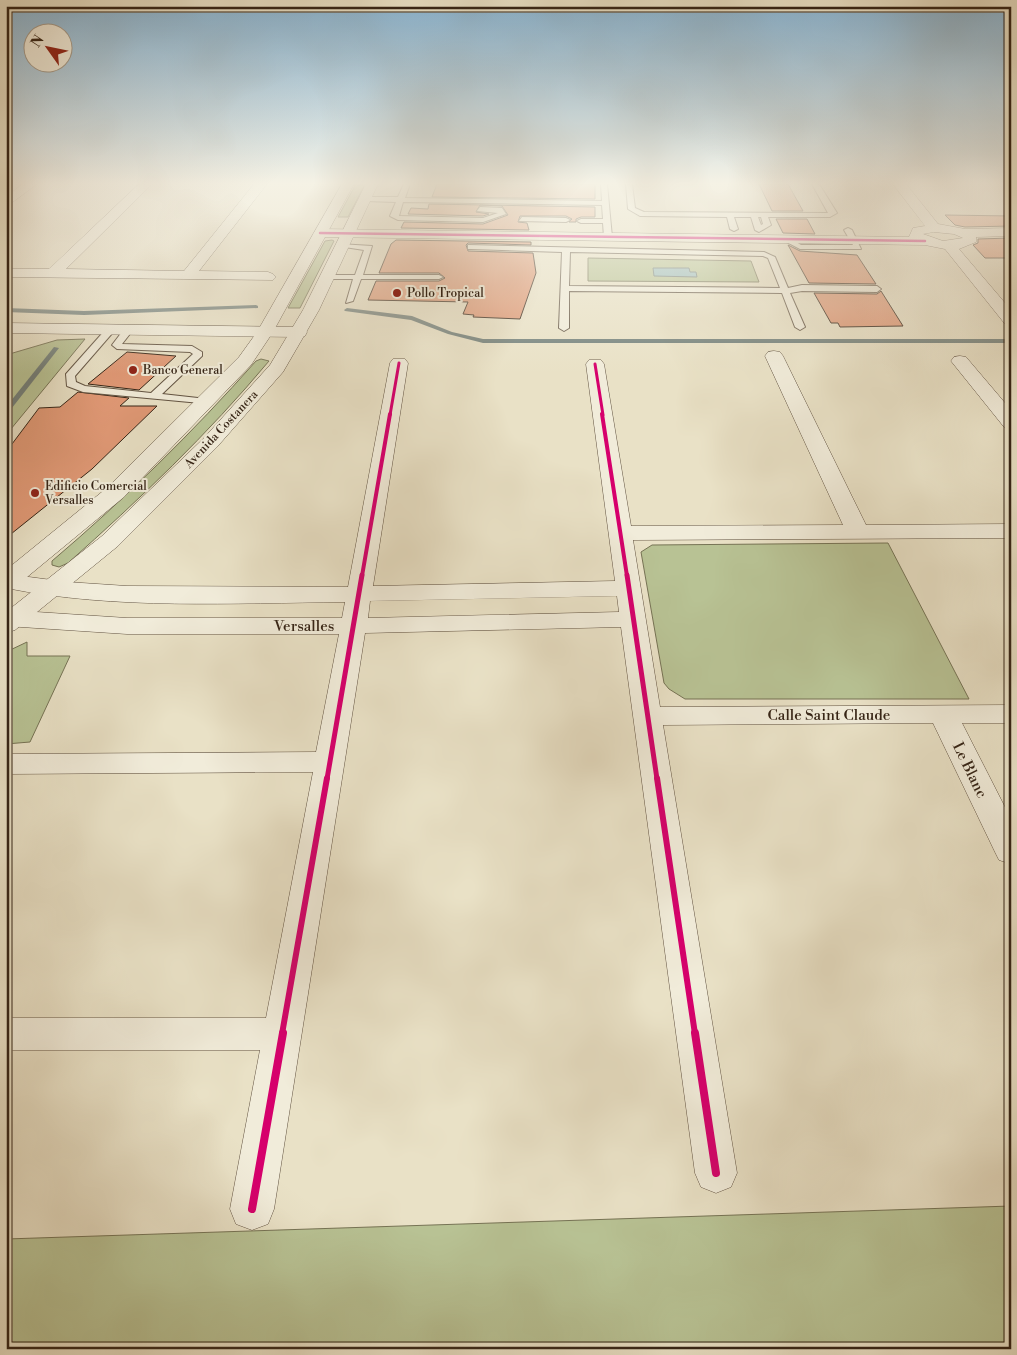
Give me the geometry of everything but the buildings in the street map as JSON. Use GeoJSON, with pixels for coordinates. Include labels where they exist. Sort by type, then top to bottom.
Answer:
{"type":"FeatureCollection","features":[{"type":"Feature","properties":{"kind":"street"},"geometry":{"type":"LineString","coordinates":[[53,274],[81,247]]}},
{"type":"Feature","properties":{"kind":"street"},"geometry":{"type":"LineString","coordinates":[[188,276],[211,247]]}},
{"type":"Feature","properties":{"kind":"street","name":"Avenida Costanera"},"geometry":{"type":"LineString","coordinates":[[7,582],[116,492],[207,402],[245,361],[265,332],[312,247]]}},
{"type":"Feature","properties":{"kind":"street","name":"Avenida Costanera"},"geometry":{"type":"LineString","coordinates":[[9,620],[52,589],[110,541],[210,443],[277,368],[299,332],[342,247]]}},
{"type":"Feature","properties":{"kind":"street"},"geometry":{"type":"LineString","coordinates":[[952,247],[1011,321]]}},
{"type":"Feature","properties":{"kind":"street"},"geometry":{"type":"LineString","coordinates":[[6,273],[268,277]]}},
{"type":"Feature","properties":{"kind":"street"},"geometry":{"type":"LineString","coordinates":[[6,328],[299,332]]}},
{"type":"Feature","properties":{"kind":"street"},"geometry":{"type":"LineString","coordinates":[[774,356],[858,532]]}},
{"type":"Feature","properties":{"kind":"street"},"geometry":{"type":"LineString","coordinates":[[960,361],[1011,423]]}},
{"type":"Feature","properties":{"kind":"street"},"geometry":{"type":"LineString","coordinates":[[252,1208],[398,362]]}},
{"type":"Feature","properties":{"kind":"street"},"geometry":{"type":"LineString","coordinates":[[595,364],[716,1173]]}},
{"type":"Feature","properties":{"kind":"street"},"geometry":{"type":"LineString","coordinates":[[620,533],[1011,531]]}},
{"type":"Feature","properties":{"kind":"street","name":"Versalles"},"geometry":{"type":"LineString","coordinates":[[7,582],[52,589],[147,595],[358,595],[628,588]]}},
{"type":"Feature","properties":{"kind":"street"},"geometry":{"type":"LineString","coordinates":[[127,626],[147,595]]}},
{"type":"Feature","properties":{"kind":"street","name":"Versalles"},"geometry":{"type":"LineString","coordinates":[[9,620],[127,626],[353,626],[633,619]]}},
{"type":"Feature","properties":{"kind":"street","name":"Le Blanc"},"geometry":{"type":"LineString","coordinates":[[943,714],[1011,852]]}},
{"type":"Feature","properties":{"kind":"street","name":"Calle Saint Claude"},"geometry":{"type":"LineString","coordinates":[[648,716],[1011,714]]}},
{"type":"Feature","properties":{"kind":"street"},"geometry":{"type":"LineString","coordinates":[[6,764],[329,762]]}},
{"type":"Feature","properties":{"kind":"street"},"geometry":{"type":"LineString","coordinates":[[6,1034],[282,1034]]}},
{"type":"Feature","properties":{"kind":"lane"},"geometry":{"type":"LineString","coordinates":[[349,301],[367,247]]}},
{"type":"Feature","properties":{"kind":"lane"},"geometry":{"type":"LineString","coordinates":[[491,247],[557,248],[566,251],[764,254],[771,257],[800,327]]}},
{"type":"Feature","properties":{"kind":"lane"},"geometry":{"type":"LineString","coordinates":[[650,247],[651,252]]}},
{"type":"Feature","properties":{"kind":"lane"},"geometry":{"type":"LineString","coordinates":[[681,247],[683,253]]}},
{"type":"Feature","properties":{"kind":"lane"},"geometry":{"type":"LineString","coordinates":[[564,328],[566,251]]}},
{"type":"Feature","properties":{"kind":"lane"},"geometry":{"type":"LineString","coordinates":[[327,277],[439,277]]}},
{"type":"Feature","properties":{"kind":"lane"},"geometry":{"type":"LineString","coordinates":[[566,288],[785,291],[802,288],[877,289]]}},
{"type":"Feature","properties":{"kind":"lane"},"geometry":{"type":"LineString","coordinates":[[110,330],[70,376],[71,384],[82,389],[207,402]]}},
{"type":"Feature","properties":{"kind":"lane"},"geometry":{"type":"LineString","coordinates":[[128,330],[117,344],[120,347],[192,349],[199,354],[153,397]]}},
{"type":"Feature","properties":{"kind":"green space"},"geometry":{"type":"Polygon","coordinates":[[[322,247],[331,247],[300,308],[288,308],[322,247]]]}},
{"type":"Feature","properties":{"kind":"green space"},"geometry":{"type":"Polygon","coordinates":[[[588,258],[751,261],[759,282],[588,281],[588,258]]]}},
{"type":"Feature","properties":{"kind":"green space"},"geometry":{"type":"Polygon","coordinates":[[[85,339],[6,435],[6,355],[57,340],[85,339]]]}},
{"type":"Feature","properties":{"kind":"green space"},"geometry":{"type":"Polygon","coordinates":[[[261,359],[269,361],[172,466],[68,563],[59,567],[52,565],[52,561],[106,514],[158,464],[256,361],[261,359]]]}},
{"type":"Feature","properties":{"kind":"green space"},"geometry":{"type":"Polygon","coordinates":[[[888,543],[969,699],[685,699],[669,689],[664,683],[641,552],[652,545],[888,543]]]}},
{"type":"Feature","properties":{"kind":"green space"},"geometry":{"type":"Polygon","coordinates":[[[27,642],[27,656],[70,656],[30,742],[6,744],[6,652],[27,642]]]}},
{"type":"Feature","properties":{"kind":"green space"},"geometry":{"type":"Polygon","coordinates":[[[1011,1206],[1011,1349],[6,1349],[6,1239],[1011,1206]]]}},
{"type":"Feature","properties":{"kind":"water"},"geometry":{"type":"Polygon","coordinates":[[[653,268],[689,268],[690,272],[696,272],[697,277],[654,276],[653,268]]]}},
{"type":"Feature","properties":{"kind":"waterway"},"geometry":{"type":"LineString","coordinates":[[6,310],[84,313],[256,307]]}},
{"type":"Feature","properties":{"kind":"waterway"},"geometry":{"type":"LineString","coordinates":[[347,310],[412,318],[450,333],[483,341],[1011,341]]}},
{"type":"Feature","properties":{"kind":"waterway"},"geometry":{"type":"LineString","coordinates":[[6,412],[56,348]]}},
{"type":"Feature","properties":{"kind":"cycle path"},"geometry":{"type":"LineString","coordinates":[[252,1209],[399,363]]}},
{"type":"Feature","properties":{"kind":"cycle path"},"geometry":{"type":"LineString","coordinates":[[595,364],[716,1173]]}},
{"type":"Feature","properties":{"kind":"place","name":"Pollo Tropical"},"geometry":{"type":"Point","coordinates":[397,293]}},
{"type":"Feature","properties":{"kind":"place","name":"Banco General"},"geometry":{"type":"Point","coordinates":[133,370]}},
{"type":"Feature","properties":{"kind":"place","name":"Edificio Comercial Versalles"},"geometry":{"type":"Point","coordinates":[35,493]}}]}
